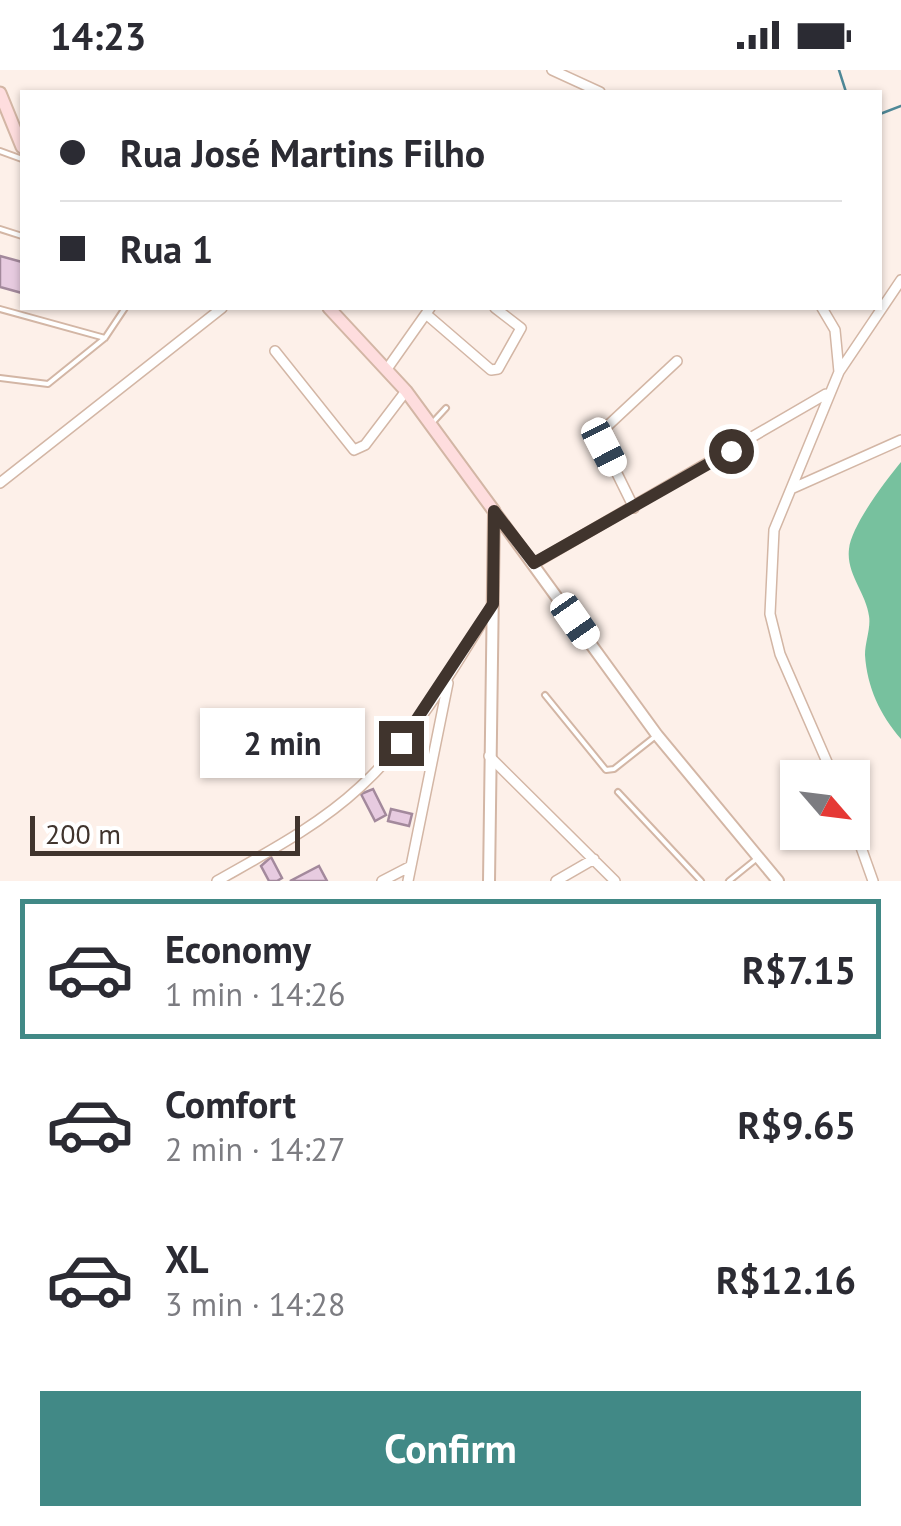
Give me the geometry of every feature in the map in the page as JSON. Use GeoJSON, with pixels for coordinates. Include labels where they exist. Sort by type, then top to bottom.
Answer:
{"type":"FeatureCollection","features":[{"type":"Feature","properties":{"kind":"main road"},"geometry":{"type":"LineString","coordinates":[[0,93],[2,112],[20,144]]}},
{"type":"Feature","properties":{"kind":"main road"},"geometry":{"type":"LineString","coordinates":[[331,310],[387,368],[494,511]]}},
{"type":"Feature","properties":{"kind":"street"},"geometry":{"type":"LineString","coordinates":[[552,70],[584,89]]}},
{"type":"Feature","properties":{"kind":"street"},"geometry":{"type":"LineString","coordinates":[[882,308],[901,280]]}},
{"type":"Feature","properties":{"kind":"street"},"geometry":{"type":"LineString","coordinates":[[0,484],[219,310]]}},
{"type":"Feature","properties":{"kind":"street"},"geometry":{"type":"LineString","coordinates":[[387,368],[428,311],[491,370],[498,370],[522,334],[520,325],[498,310]]}},
{"type":"Feature","properties":{"kind":"street"},"geometry":{"type":"LineString","coordinates":[[823,310],[834,330],[839,372]]}},
{"type":"Feature","properties":{"kind":"street"},"geometry":{"type":"LineString","coordinates":[[826,760],[780,654],[770,614],[774,530],[828,393],[881,310]]}},
{"type":"Feature","properties":{"kind":"street"},"geometry":{"type":"LineString","coordinates":[[275,351],[354,450],[366,445],[406,392]]}},
{"type":"Feature","properties":{"kind":"street"},"geometry":{"type":"LineString","coordinates":[[634,508],[604,447],[602,431],[677,361]]}},
{"type":"Feature","properties":{"kind":"street"},"geometry":{"type":"LineString","coordinates":[[534,563],[828,393]]}},
{"type":"Feature","properties":{"kind":"street"},"geometry":{"type":"LineString","coordinates":[[790,489],[901,440]]}},
{"type":"Feature","properties":{"kind":"street"},"geometry":{"type":"LineString","coordinates":[[494,511],[657,736],[778,881]]}},
{"type":"Feature","properties":{"kind":"street"},"geometry":{"type":"LineString","coordinates":[[489,881],[494,511]]}},
{"type":"Feature","properties":{"kind":"street"},"geometry":{"type":"LineString","coordinates":[[218,881],[298,834],[357,790],[386,761],[449,675],[493,604]]}},
{"type":"Feature","properties":{"kind":"street"},"geometry":{"type":"LineString","coordinates":[[408,881],[449,675]]}},
{"type":"Feature","properties":{"kind":"street"},"geometry":{"type":"LineString","coordinates":[[489,756],[615,881]]}},
{"type":"Feature","properties":{"kind":"street"},"geometry":{"type":"LineString","coordinates":[[862,850],[873,881]]}},
{"type":"Feature","properties":{"kind":"street"},"geometry":{"type":"LineString","coordinates":[[556,881],[594,859]]}},
{"type":"Feature","properties":{"kind":"street"},"geometry":{"type":"LineString","coordinates":[[382,881],[411,866]]}},
{"type":"Feature","properties":{"kind":"lane"},"geometry":{"type":"LineString","coordinates":[[0,309],[104,338]]}},
{"type":"Feature","properties":{"kind":"lane"},"geometry":{"type":"LineString","coordinates":[[0,378],[48,384],[104,338],[124,310]]}},
{"type":"Feature","properties":{"kind":"lane"},"geometry":{"type":"LineString","coordinates":[[430,425],[446,408]]}},
{"type":"Feature","properties":{"kind":"lane"},"geometry":{"type":"LineString","coordinates":[[545,695],[606,770],[614,769],[657,736]]}},
{"type":"Feature","properties":{"kind":"lane"},"geometry":{"type":"LineString","coordinates":[[618,792],[701,881]]}},
{"type":"Feature","properties":{"kind":"lane"},"geometry":{"type":"LineString","coordinates":[[729,881],[759,857]]}},
{"type":"Feature","properties":{"kind":"green space"},"geometry":{"type":"Polygon","coordinates":[[[901,462],[901,739],[872,689],[865,655],[869,616],[853,575],[849,549],[862,516],[901,462]]]}},
{"type":"Feature","properties":{"kind":"building"},"geometry":{"type":"Polygon","coordinates":[[[0,256],[20,261],[20,292],[0,287],[0,256]]]}},
{"type":"Feature","properties":{"kind":"building"},"geometry":{"type":"Polygon","coordinates":[[[373,789],[386,815],[375,821],[361,794],[373,789]]]}},
{"type":"Feature","properties":{"kind":"building"},"geometry":{"type":"Polygon","coordinates":[[[391,809],[412,814],[409,826],[388,821],[391,809]]]}},
{"type":"Feature","properties":{"kind":"building"},"geometry":{"type":"Polygon","coordinates":[[[271,857],[282,878],[277,881],[269,881],[261,866],[271,857]]]}},
{"type":"Feature","properties":{"kind":"building"},"geometry":{"type":"Polygon","coordinates":[[[319,866],[327,881],[290,881],[319,866]]]}},
{"type":"Feature","properties":{"kind":"waterway"},"geometry":{"type":"LineString","coordinates":[[839,70],[845,90]]}},
{"type":"Feature","properties":{"kind":"waterway"},"geometry":{"type":"LineString","coordinates":[[882,113],[901,106]]}},
{"type":"Feature","properties":{"kind":"route"},"geometry":{"type":"LineString","coordinates":[[401,743],[493,604],[494,511],[534,563],[731,451]]}}]}
